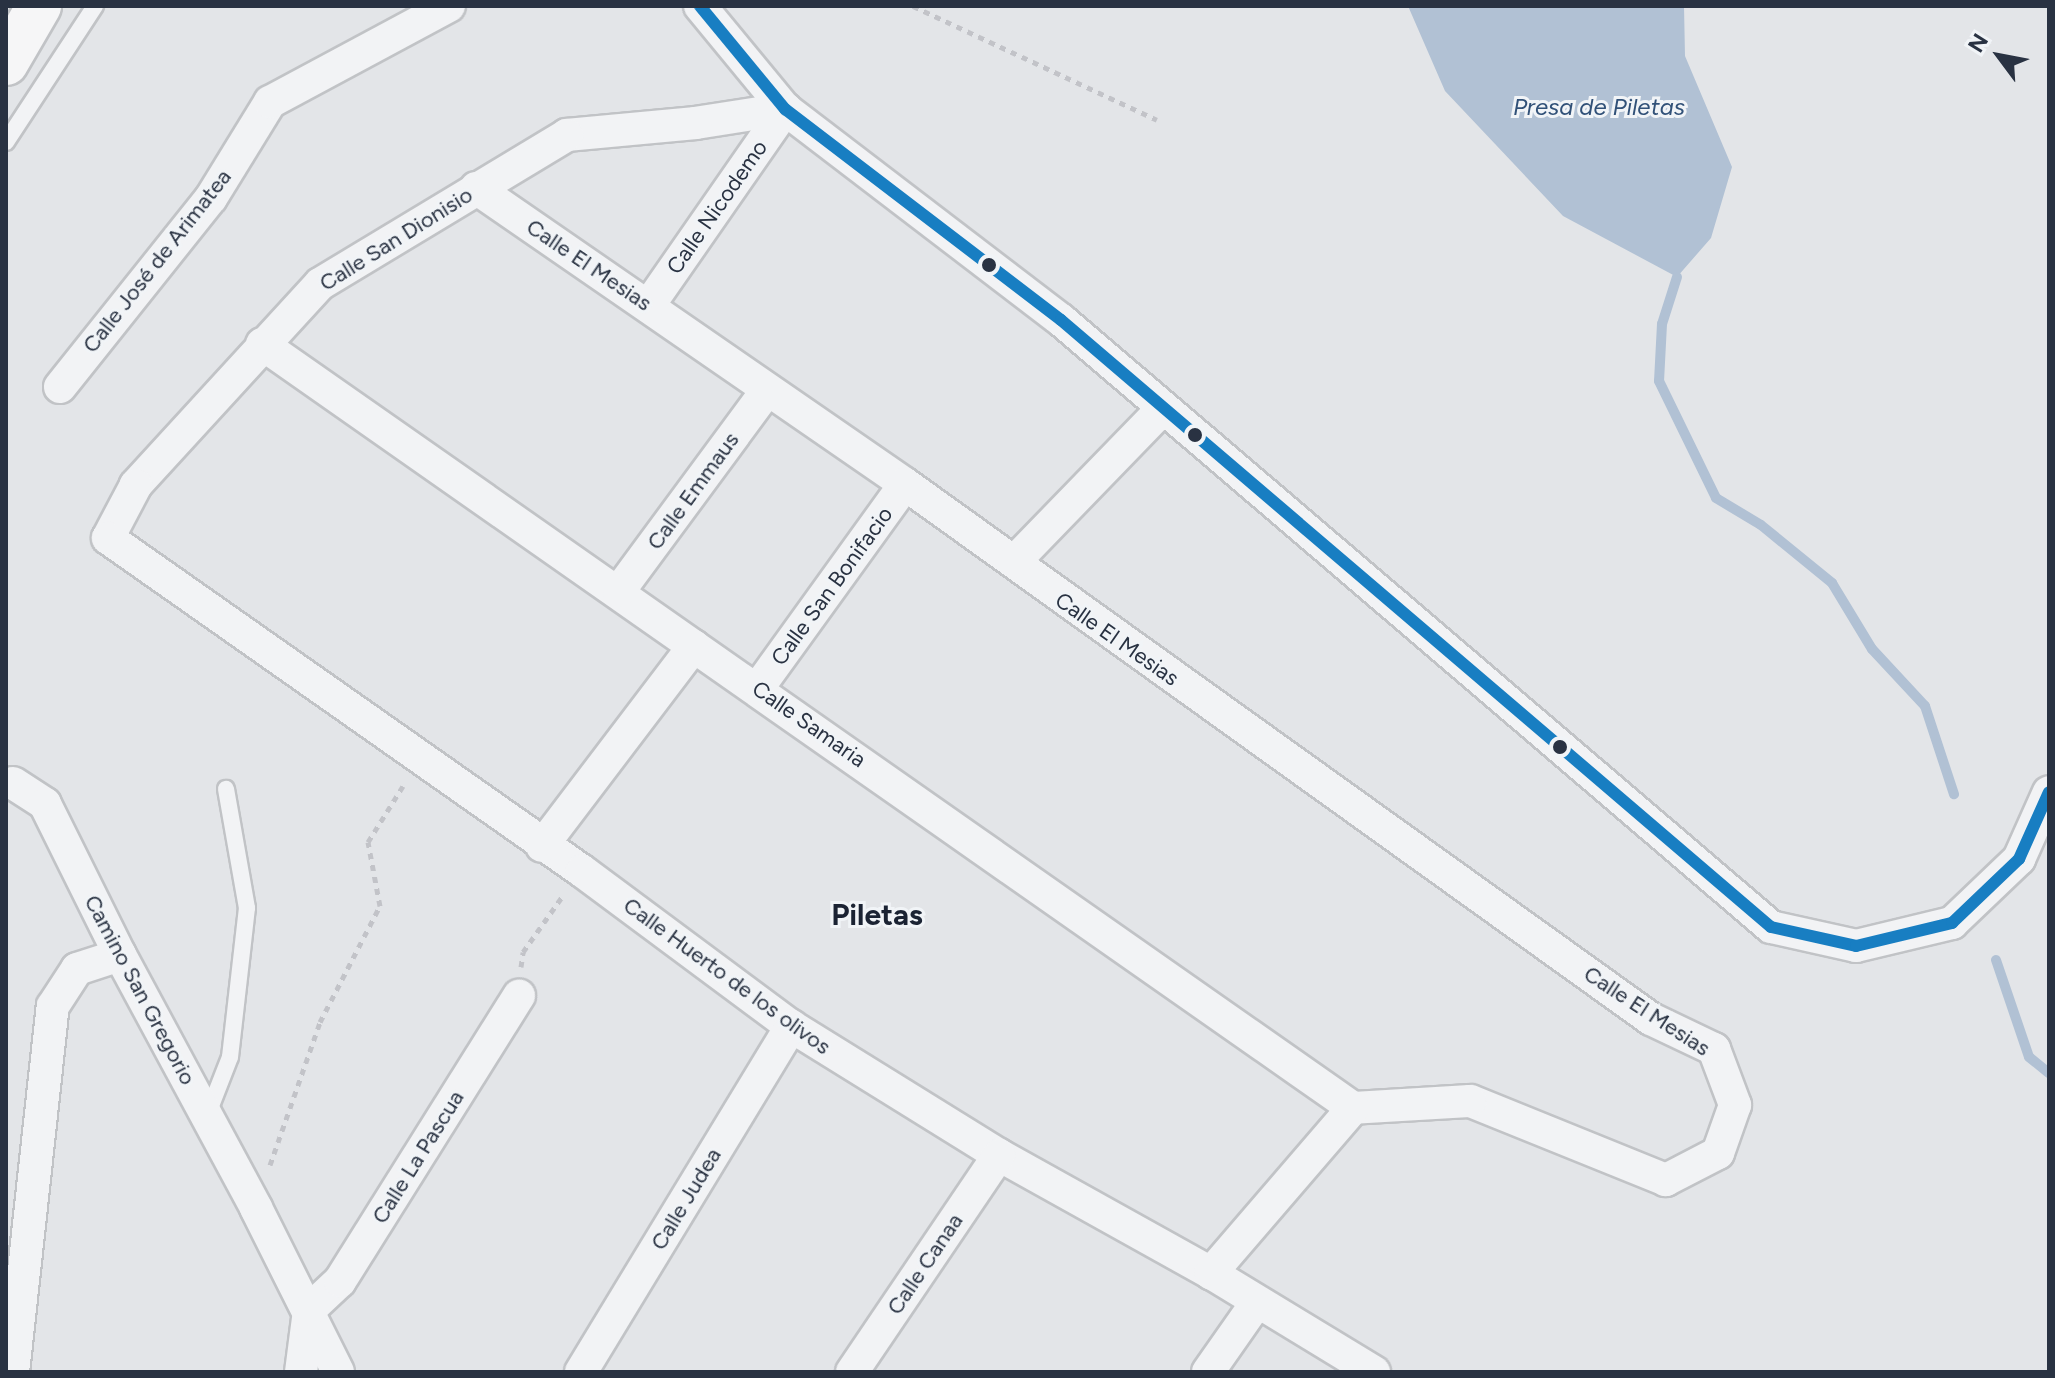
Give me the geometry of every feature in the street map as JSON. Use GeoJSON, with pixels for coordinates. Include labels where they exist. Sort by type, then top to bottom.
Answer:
{"type":"FeatureCollection","features":[{"type":"Feature","properties":{"kind":"main road"},"geometry":{"type":"LineString","coordinates":[[7,61],[20,6]]}},
{"type":"Feature","properties":{"kind":"main road"},"geometry":{"type":"LineString","coordinates":[[7,61],[39,6]]}},
{"type":"Feature","properties":{"kind":"street","name":"Calle José de Arimatea"},"geometry":{"type":"LineString","coordinates":[[60,387],[211,198],[270,102],[449,6]]}},
{"type":"Feature","properties":{"kind":"street"},"geometry":{"type":"LineString","coordinates":[[700,6],[785,109],[1061,320],[1771,927],[1856,946],[1952,923],[2019,859],[2049,792]]}},
{"type":"Feature","properties":{"kind":"street","name":"Calle San Dionisio"},"geometry":{"type":"LineString","coordinates":[[108,538],[136,485],[320,284],[567,135],[696,123],[785,109]]}},
{"type":"Feature","properties":{"kind":"street","name":"Calle Nicodemo"},"geometry":{"type":"LineString","coordinates":[[649,305],[785,109]]}},
{"type":"Feature","properties":{"kind":"street","name":"Calle El Mesias"},"geometry":{"type":"LineString","coordinates":[[476,188],[905,484],[1040,584],[1651,1019],[1714,1049],[1735,1105],[1718,1153],[1666,1180],[1470,1101],[1353,1108]]}},
{"type":"Feature","properties":{"kind":"street","name":"Calle Samaria"},"geometry":{"type":"LineString","coordinates":[[262,344],[758,688],[1353,1108]]}},
{"type":"Feature","properties":{"kind":"street","name":"Calle Emmaus"},"geometry":{"type":"LineString","coordinates":[[619,591],[767,390]]}},
{"type":"Feature","properties":{"kind":"street"},"geometry":{"type":"LineString","coordinates":[[1014,562],[1163,408]]}},
{"type":"Feature","properties":{"kind":"street","name":"Calle San Bonifacio"},"geometry":{"type":"LineString","coordinates":[[758,688],[905,484]]}},
{"type":"Feature","properties":{"kind":"street","name":"Calle Huerto de los olivos"},"geometry":{"type":"LineString","coordinates":[[108,538],[542,846],[582,871],[791,1026],[999,1155],[1211,1273],[1374,1372]]}},
{"type":"Feature","properties":{"kind":"street"},"geometry":{"type":"LineString","coordinates":[[542,846],[694,646]]}},
{"type":"Feature","properties":{"kind":"street","name":"Camino San Gregorio"},"geometry":{"type":"LineString","coordinates":[[13,783],[45,804],[120,955],[309,1310],[338,1372]]}},
{"type":"Feature","properties":{"kind":"street"},"geometry":{"type":"LineString","coordinates":[[13,1372],[53,1006],[77,969],[120,955]]}},
{"type":"Feature","properties":{"kind":"street","name":"Calle La Pascua"},"geometry":{"type":"LineString","coordinates":[[309,1310],[340,1281],[519,996]]}},
{"type":"Feature","properties":{"kind":"street","name":"Calle Judea"},"geometry":{"type":"LineString","coordinates":[[581,1372],[791,1026]]}},
{"type":"Feature","properties":{"kind":"street"},"geometry":{"type":"LineString","coordinates":[[1211,1273],[1353,1108]]}},
{"type":"Feature","properties":{"kind":"street","name":"Calle Canaa"},"geometry":{"type":"LineString","coordinates":[[852,1372],[999,1155]]}},
{"type":"Feature","properties":{"kind":"street"},"geometry":{"type":"LineString","coordinates":[[1208,1372],[1257,1302]]}},
{"type":"Feature","properties":{"kind":"street"},"geometry":{"type":"LineString","coordinates":[[301,1372],[309,1310]]}},
{"type":"Feature","properties":{"kind":"lane"},"geometry":{"type":"LineString","coordinates":[[6,142],[95,6]]}},
{"type":"Feature","properties":{"kind":"lane"},"geometry":{"type":"LineString","coordinates":[[207,1118],[230,1057],[247,908],[226,789]]}},
{"type":"Feature","properties":{"kind":"path"},"geometry":{"type":"LineString","coordinates":[[913,6],[1157,120]]}},
{"type":"Feature","properties":{"kind":"path"},"geometry":{"type":"LineString","coordinates":[[256,1208],[320,1022],[380,906],[368,842],[420,759]]}},
{"type":"Feature","properties":{"kind":"path"},"geometry":{"type":"LineString","coordinates":[[519,996],[523,952],[582,871]]}},
{"type":"Feature","properties":{"kind":"water","name":"Presa de Piletas"},"geometry":{"type":"Polygon","coordinates":[[[1408,6],[1684,6],[1685,56],[1732,167],[1711,238],[1677,277],[1563,216],[1445,91],[1408,6]]]}},
{"type":"Feature","properties":{"kind":"waterway"},"geometry":{"type":"LineString","coordinates":[[1677,277],[1662,324],[1659,381],[1716,498],[1761,525],[1832,583],[1872,649],[1925,706],[1954,794]]}},
{"type":"Feature","properties":{"kind":"waterway"},"geometry":{"type":"LineString","coordinates":[[1996,960],[2029,1057],[2049,1073]]}},
{"type":"Feature","properties":{"kind":"transit line"},"geometry":{"type":"LineString","coordinates":[[700,6],[785,109],[1061,320],[1771,927],[1856,946],[1952,923],[2019,859],[2049,792]]}},
{"type":"Feature","properties":{"kind":"district","name":"Piletas"},"geometry":{"type":"Point","coordinates":[877,915]}}]}
